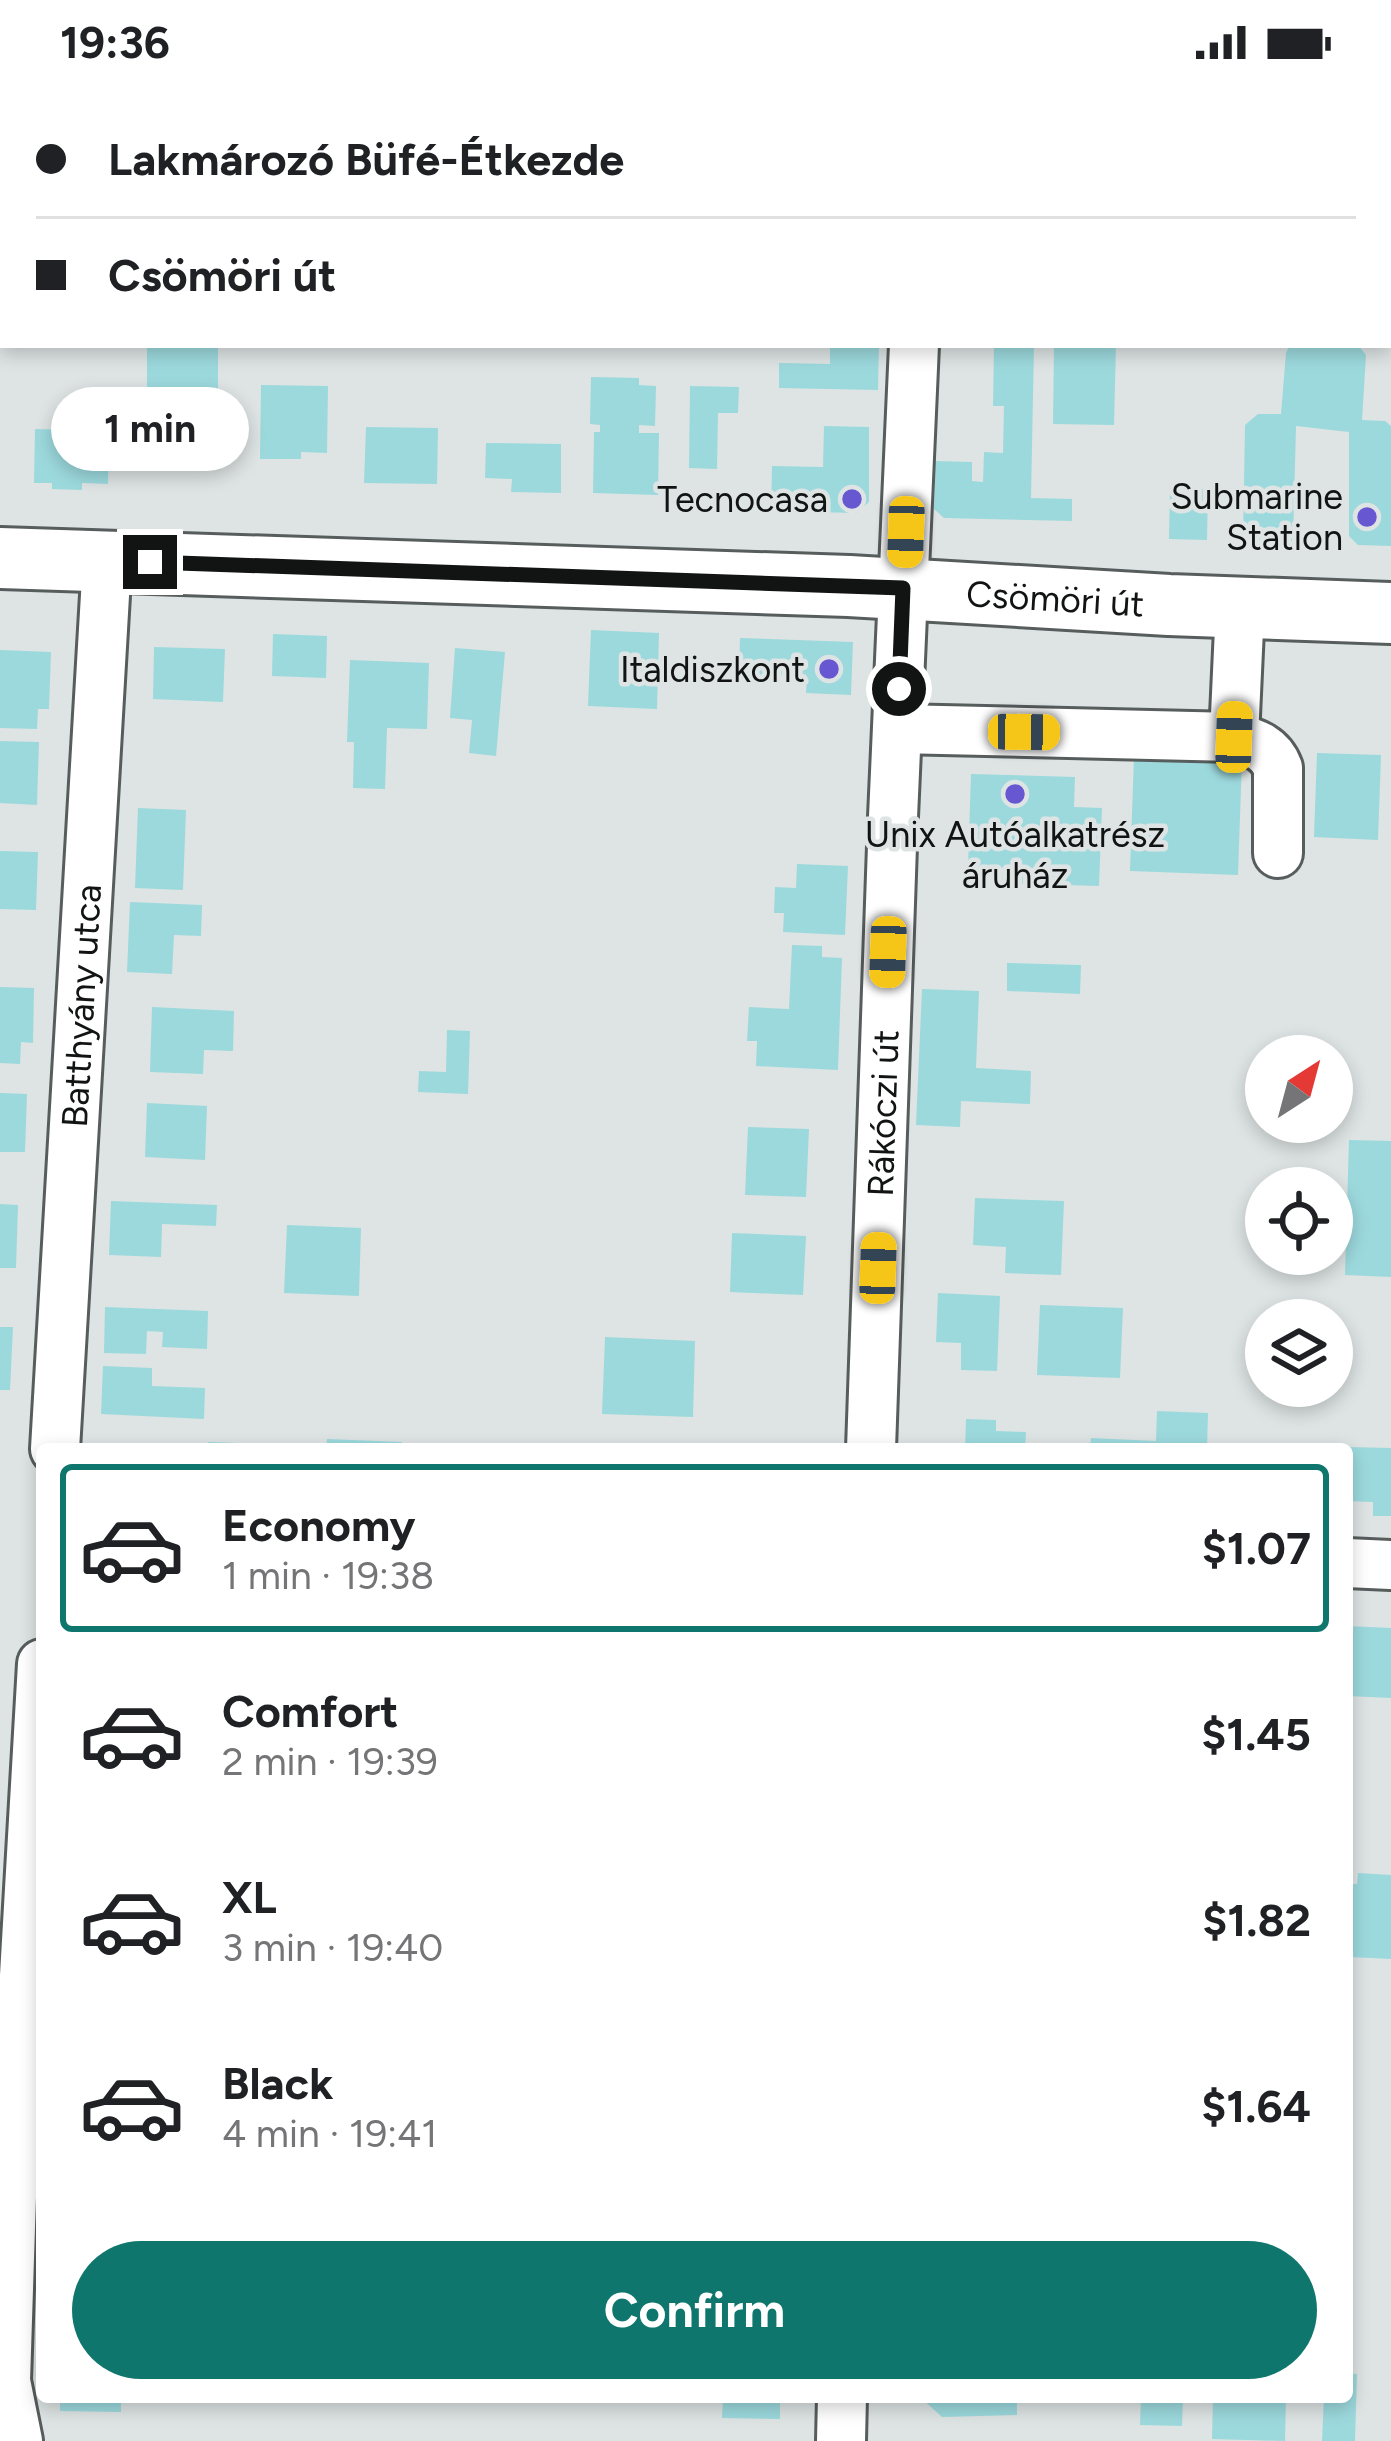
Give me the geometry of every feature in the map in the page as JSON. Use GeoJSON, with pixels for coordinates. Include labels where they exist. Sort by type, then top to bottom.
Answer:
{"type":"FeatureCollection","features":[{"type":"Feature","properties":{"kind":"main road","name":"Csömöri út"},"geometry":{"type":"LineString","coordinates":[[0,558],[903,588],[1391,613]]}},
{"type":"Feature","properties":{"kind":"street","name":"Rákóczi út"},"geometry":{"type":"LineString","coordinates":[[871,1443],[914,348]]}},
{"type":"Feature","properties":{"kind":"street","name":"Batthyány utca"},"geometry":{"type":"LineString","coordinates":[[55,1443],[107,561]]}},
{"type":"Feature","properties":{"kind":"street"},"geometry":{"type":"LineString","coordinates":[[1234,737],[1240,607]]}},
{"type":"Feature","properties":{"kind":"street"},"geometry":{"type":"LineString","coordinates":[[898,729],[1234,737],[1258,744],[1278,768],[1278,853]]}},
{"type":"Feature","properties":{"kind":"street"},"geometry":{"type":"LineString","coordinates":[[1353,1563],[1391,1565]]}},
{"type":"Feature","properties":{"kind":"street"},"geometry":{"type":"LineString","coordinates":[[18,2441],[6,2381],[36,1768]]}},
{"type":"Feature","properties":{"kind":"street"},"geometry":{"type":"LineString","coordinates":[[841,2441],[842,2403]]}},
{"type":"Feature","properties":{"kind":"building"},"geometry":{"type":"Polygon","coordinates":[[[147,348],[218,348],[218,391],[147,389],[147,348]]]}},
{"type":"Feature","properties":{"kind":"building"},"geometry":{"type":"Polygon","coordinates":[[[830,348],[879,348],[878,390],[779,388],[779,363],[830,364],[830,348]]]}},
{"type":"Feature","properties":{"kind":"building"},"geometry":{"type":"Polygon","coordinates":[[[994,348],[1034,348],[1031,498],[1072,499],[1072,521],[944,518],[934,509],[935,461],[972,462],[972,481],[983,482],[984,452],[1003,453],[1004,406],[993,406],[994,348]]]}},
{"type":"Feature","properties":{"kind":"building"},"geometry":{"type":"Polygon","coordinates":[[[1054,348],[1116,348],[1114,425],[1053,424],[1054,348]]]}},
{"type":"Feature","properties":{"kind":"building"},"geometry":{"type":"Polygon","coordinates":[[[1288,348],[1360,348],[1366,355],[1362,420],[1385,421],[1391,426],[1391,546],[1358,545],[1349,536],[1349,432],[1296,426],[1293,541],[1243,541],[1245,425],[1258,414],[1281,414],[1288,348]]]}},
{"type":"Feature","properties":{"kind":"building"},"geometry":{"type":"Polygon","coordinates":[[[591,377],[639,378],[639,385],[656,386],[655,426],[639,425],[639,433],[659,433],[658,495],[593,493],[594,432],[600,432],[600,425],[590,424],[591,377]]]}},
{"type":"Feature","properties":{"kind":"building"},"geometry":{"type":"Polygon","coordinates":[[[261,385],[328,386],[327,453],[301,452],[301,459],[260,459],[261,385]]]}},
{"type":"Feature","properties":{"kind":"building"},"geometry":{"type":"Polygon","coordinates":[[[690,386],[739,387],[738,413],[718,413],[717,469],[689,468],[690,386]]]}},
{"type":"Feature","properties":{"kind":"building"},"geometry":{"type":"Polygon","coordinates":[[[824,426],[869,427],[869,502],[856,513],[771,511],[772,466],[823,467],[824,426]]]}},
{"type":"Feature","properties":{"kind":"building"},"geometry":{"type":"Polygon","coordinates":[[[366,427],[438,428],[437,484],[364,483],[366,427]]]}},
{"type":"Feature","properties":{"kind":"building"},"geometry":{"type":"Polygon","coordinates":[[[35,429],[109,431],[108,484],[82,483],[82,490],[34,483],[35,429]]]}},
{"type":"Feature","properties":{"kind":"building"},"geometry":{"type":"Polygon","coordinates":[[[486,443],[561,444],[561,493],[511,492],[512,479],[485,478],[486,443]]]}},
{"type":"Feature","properties":{"kind":"building"},"geometry":{"type":"Polygon","coordinates":[[[1170,489],[1208,489],[1207,540],[1169,539],[1170,489]]]}},
{"type":"Feature","properties":{"kind":"building"},"geometry":{"type":"Polygon","coordinates":[[[591,630],[659,633],[657,709],[588,706],[591,630]]]}},
{"type":"Feature","properties":{"kind":"building"},"geometry":{"type":"Polygon","coordinates":[[[273,634],[327,636],[326,678],[272,676],[273,634]]]}},
{"type":"Feature","properties":{"kind":"building"},"geometry":{"type":"Polygon","coordinates":[[[740,638],[853,642],[851,695],[806,693],[807,676],[739,674],[740,638]]]}},
{"type":"Feature","properties":{"kind":"building"},"geometry":{"type":"Polygon","coordinates":[[[154,647],[225,649],[223,702],[153,699],[154,647]]]}},
{"type":"Feature","properties":{"kind":"building"},"geometry":{"type":"Polygon","coordinates":[[[455,648],[505,652],[496,756],[469,753],[472,720],[450,718],[455,648]]]}},
{"type":"Feature","properties":{"kind":"building"},"geometry":{"type":"Polygon","coordinates":[[[0,650],[51,652],[49,709],[38,709],[37,729],[0,728],[0,650]]]}},
{"type":"Feature","properties":{"kind":"building"},"geometry":{"type":"Polygon","coordinates":[[[350,660],[429,663],[427,729],[387,728],[385,789],[353,788],[354,742],[347,742],[350,660]]]}},
{"type":"Feature","properties":{"kind":"building"},"geometry":{"type":"Polygon","coordinates":[[[0,741],[39,742],[37,805],[0,803],[0,741]]]}},
{"type":"Feature","properties":{"kind":"building"},"geometry":{"type":"Polygon","coordinates":[[[1317,753],[1381,755],[1378,840],[1314,837],[1317,753]]]}},
{"type":"Feature","properties":{"kind":"building"},"geometry":{"type":"Polygon","coordinates":[[[1134,756],[1242,759],[1238,875],[1130,871],[1134,756]]]}},
{"type":"Feature","properties":{"kind":"building"},"geometry":{"type":"Polygon","coordinates":[[[971,774],[1075,777],[1074,807],[1102,808],[1099,886],[1002,883],[1003,868],[968,867],[971,774]]]}},
{"type":"Feature","properties":{"kind":"building"},"geometry":{"type":"Polygon","coordinates":[[[138,808],[186,810],[183,890],[135,888],[138,808]]]}},
{"type":"Feature","properties":{"kind":"building"},"geometry":{"type":"Polygon","coordinates":[[[0,851],[38,852],[36,910],[0,909],[0,851]]]}},
{"type":"Feature","properties":{"kind":"building"},"geometry":{"type":"Polygon","coordinates":[[[797,864],[848,866],[845,935],[783,932],[784,913],[774,913],[775,887],[796,888],[797,864]]]}},
{"type":"Feature","properties":{"kind":"building"},"geometry":{"type":"Polygon","coordinates":[[[130,902],[202,905],[201,936],[174,935],[172,974],[127,972],[130,902]]]}},
{"type":"Feature","properties":{"kind":"building"},"geometry":{"type":"Polygon","coordinates":[[[792,945],[822,946],[822,957],[842,958],[838,1070],[756,1066],[757,1041],[747,1041],[749,1007],[789,1009],[792,945]]]}},
{"type":"Feature","properties":{"kind":"building"},"geometry":{"type":"Polygon","coordinates":[[[1007,963],[1081,965],[1080,994],[1007,991],[1007,963]]]}},
{"type":"Feature","properties":{"kind":"building"},"geometry":{"type":"Polygon","coordinates":[[[0,987],[34,988],[33,1043],[21,1042],[20,1064],[0,1063],[0,987]]]}},
{"type":"Feature","properties":{"kind":"building"},"geometry":{"type":"Polygon","coordinates":[[[922,989],[979,991],[976,1068],[1031,1071],[1030,1104],[961,1101],[960,1127],[916,1125],[922,989]]]}},
{"type":"Feature","properties":{"kind":"building"},"geometry":{"type":"Polygon","coordinates":[[[152,1007],[234,1011],[233,1051],[204,1050],[203,1074],[150,1072],[152,1007]]]}},
{"type":"Feature","properties":{"kind":"building"},"geometry":{"type":"Polygon","coordinates":[[[447,1030],[470,1031],[468,1094],[418,1092],[419,1071],[446,1072],[447,1030]]]}},
{"type":"Feature","properties":{"kind":"building"},"geometry":{"type":"Polygon","coordinates":[[[0,1093],[27,1094],[25,1152],[0,1152],[0,1093]]]}},
{"type":"Feature","properties":{"kind":"building"},"geometry":{"type":"Polygon","coordinates":[[[147,1103],[207,1106],[205,1160],[145,1157],[147,1103]]]}},
{"type":"Feature","properties":{"kind":"building"},"geometry":{"type":"Polygon","coordinates":[[[748,1127],[809,1129],[806,1197],[745,1195],[748,1127]]]}},
{"type":"Feature","properties":{"kind":"building"},"geometry":{"type":"Polygon","coordinates":[[[1353,1140],[1391,1141],[1391,1277],[1345,1275],[1353,1275],[1353,1167],[1348,1167],[1353,1140]]]}},
{"type":"Feature","properties":{"kind":"building"},"geometry":{"type":"Polygon","coordinates":[[[975,1198],[1064,1201],[1061,1275],[1005,1273],[1006,1247],[973,1245],[975,1198]]]}},
{"type":"Feature","properties":{"kind":"building"},"geometry":{"type":"Polygon","coordinates":[[[111,1201],[217,1205],[216,1226],[162,1224],[161,1257],[109,1255],[111,1201]]]}},
{"type":"Feature","properties":{"kind":"building"},"geometry":{"type":"Polygon","coordinates":[[[0,1204],[18,1205],[16,1268],[0,1268],[0,1204]]]}},
{"type":"Feature","properties":{"kind":"building"},"geometry":{"type":"Polygon","coordinates":[[[287,1225],[361,1228],[359,1296],[284,1293],[287,1225]]]}},
{"type":"Feature","properties":{"kind":"building"},"geometry":{"type":"Polygon","coordinates":[[[732,1233],[806,1236],[803,1295],[730,1292],[732,1233]]]}},
{"type":"Feature","properties":{"kind":"building"},"geometry":{"type":"Polygon","coordinates":[[[938,1293],[1000,1296],[997,1371],[961,1370],[961,1343],[936,1342],[938,1293]]]}},
{"type":"Feature","properties":{"kind":"building"},"geometry":{"type":"Polygon","coordinates":[[[1040,1305],[1123,1308],[1120,1378],[1037,1375],[1040,1305]]]}},
{"type":"Feature","properties":{"kind":"building"},"geometry":{"type":"Polygon","coordinates":[[[105,1307],[208,1311],[207,1349],[162,1347],[163,1332],[147,1331],[146,1354],[104,1353],[105,1307]]]}},
{"type":"Feature","properties":{"kind":"building"},"geometry":{"type":"Polygon","coordinates":[[[0,1327],[13,1327],[10,1390],[0,1390],[0,1327]]]}},
{"type":"Feature","properties":{"kind":"building"},"geometry":{"type":"Polygon","coordinates":[[[605,1337],[695,1341],[693,1417],[602,1414],[605,1337]]]}},
{"type":"Feature","properties":{"kind":"building"},"geometry":{"type":"Polygon","coordinates":[[[103,1366],[152,1368],[152,1386],[205,1388],[204,1419],[101,1414],[103,1366]]]}},
{"type":"Feature","properties":{"kind":"building"},"geometry":{"type":"Polygon","coordinates":[[[1157,1411],[1208,1413],[1207,1443],[1091,1443],[1091,1438],[1156,1441],[1157,1411]]]}},
{"type":"Feature","properties":{"kind":"building"},"geometry":{"type":"Polygon","coordinates":[[[966,1419],[996,1420],[996,1431],[1026,1432],[1025,1443],[965,1443],[966,1419]]]}},
{"type":"Feature","properties":{"kind":"building"},"geometry":{"type":"Polygon","coordinates":[[[327,1439],[402,1442],[402,1443],[327,1443],[327,1439]]]}},
{"type":"Feature","properties":{"kind":"building"},"geometry":{"type":"Polygon","coordinates":[[[1353,1447],[1391,1448],[1391,1516],[1373,1516],[1373,1502],[1353,1501],[1353,1447]]]}},
{"type":"Feature","properties":{"kind":"building"},"geometry":{"type":"Polygon","coordinates":[[[1353,1626],[1391,1628],[1391,1698],[1353,1696],[1353,1626]]]}},
{"type":"Feature","properties":{"kind":"building"},"geometry":{"type":"Polygon","coordinates":[[[1358,1873],[1391,1875],[1391,1959],[1353,1957],[1353,1884],[1357,1884],[1358,1873]]]}},
{"type":"Feature","properties":{"kind":"building"},"geometry":{"type":"Polygon","coordinates":[[[1353,2374],[1357,2374],[1355,2441],[1322,2441],[1324,2403],[1353,2403],[1353,2374]]]}},
{"type":"Feature","properties":{"kind":"building"},"geometry":{"type":"Polygon","coordinates":[[[60,2403],[121,2403],[121,2412],[60,2411],[60,2403]]]}},
{"type":"Feature","properties":{"kind":"building"},"geometry":{"type":"Polygon","coordinates":[[[723,2403],[780,2403],[780,2419],[722,2418],[723,2403]]]}},
{"type":"Feature","properties":{"kind":"building"},"geometry":{"type":"Polygon","coordinates":[[[927,2403],[1017,2403],[1017,2415],[942,2417],[927,2403]]]}},
{"type":"Feature","properties":{"kind":"building"},"geometry":{"type":"Polygon","coordinates":[[[1141,2403],[1183,2403],[1182,2426],[1140,2425],[1141,2403]]]}},
{"type":"Feature","properties":{"kind":"building"},"geometry":{"type":"Polygon","coordinates":[[[1213,2403],[1286,2403],[1285,2441],[1212,2439],[1213,2403]]]}},
{"type":"Feature","properties":{"kind":"place","name":"Tecnocasa"},"geometry":{"type":"Point","coordinates":[852,499]}},
{"type":"Feature","properties":{"kind":"place","name":"Submarine Station"},"geometry":{"type":"Point","coordinates":[1367,517]}},
{"type":"Feature","properties":{"kind":"place","name":"Italdiszkont"},"geometry":{"type":"Point","coordinates":[829,669]}},
{"type":"Feature","properties":{"kind":"place","name":"Unix Autóalkatrész áruház"},"geometry":{"type":"Point","coordinates":[1015,794]}},
{"type":"Feature","properties":{"kind":"route"},"geometry":{"type":"LineString","coordinates":[[150,562],[903,588],[899,689]]}}]}
